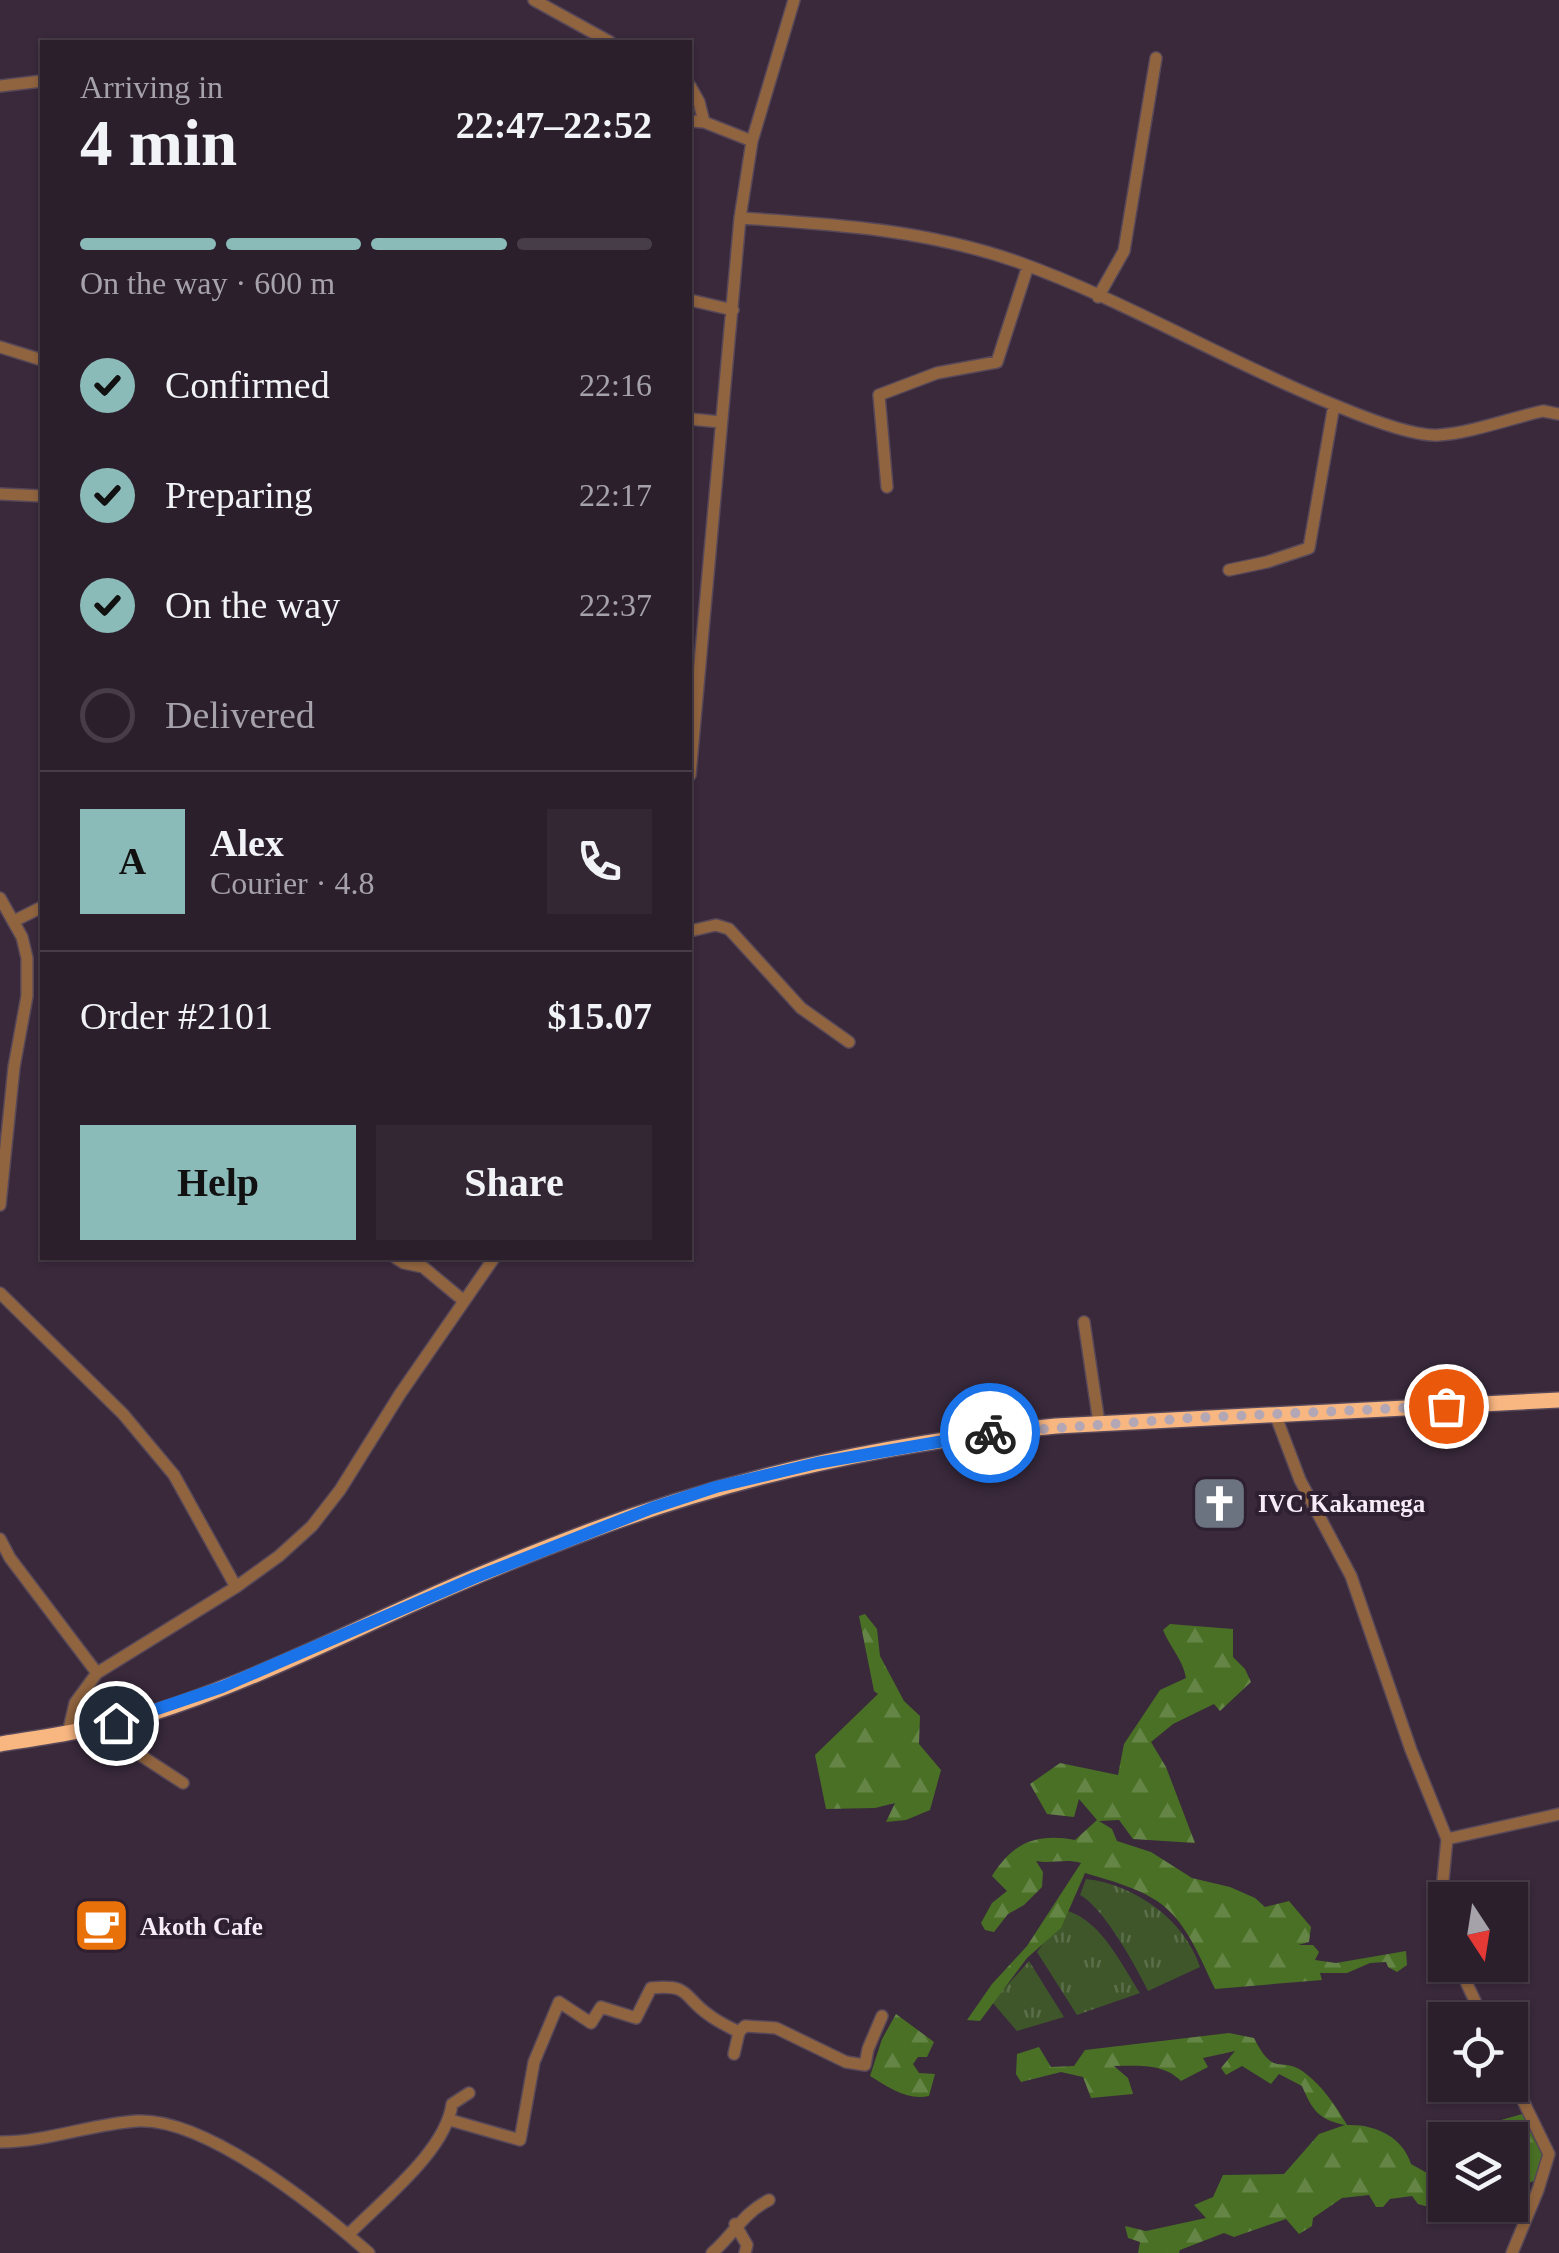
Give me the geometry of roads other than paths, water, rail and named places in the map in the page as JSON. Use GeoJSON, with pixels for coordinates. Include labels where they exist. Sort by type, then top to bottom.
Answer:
{"type":"FeatureCollection","features":[{"type":"Feature","properties":{"kind":"highway"},"geometry":{"type":"LineString","coordinates":[[0,1744],[116,1723],[222,1687],[591,1530],[716,1487],[817,1463],[974,1434],[1100,1423],[1559,1400]]}},
{"type":"Feature","properties":{"kind":"street"},"geometry":{"type":"LineString","coordinates":[[534,0],[606,40]]}},
{"type":"Feature","properties":{"kind":"street"},"geometry":{"type":"LineString","coordinates":[[692,752],[740,218],[752,141],[794,0]]}},
{"type":"Feature","properties":{"kind":"street"},"geometry":{"type":"LineString","coordinates":[[1098,296],[1124,251],[1156,58]]}},
{"type":"Feature","properties":{"kind":"street"},"geometry":{"type":"LineString","coordinates":[[0,86],[40,81]]}},
{"type":"Feature","properties":{"kind":"street"},"geometry":{"type":"LineString","coordinates":[[692,90],[704,122]]}},
{"type":"Feature","properties":{"kind":"street"},"geometry":{"type":"LineString","coordinates":[[692,121],[752,141]]}},
{"type":"Feature","properties":{"kind":"street"},"geometry":{"type":"LineString","coordinates":[[740,218],[860,225],[960,242],[1098,296],[1368,419],[1437,436],[1543,411],[1559,414]]}},
{"type":"Feature","properties":{"kind":"street"},"geometry":{"type":"LineString","coordinates":[[887,487],[879,396],[937,374],[997,362],[1028,266]]}},
{"type":"Feature","properties":{"kind":"street"},"geometry":{"type":"LineString","coordinates":[[692,300],[733,310]]}},
{"type":"Feature","properties":{"kind":"street"},"geometry":{"type":"LineString","coordinates":[[0,348],[40,359]]}},
{"type":"Feature","properties":{"kind":"street"},"geometry":{"type":"LineString","coordinates":[[1228,570],[1309,548],[1334,405]]}},
{"type":"Feature","properties":{"kind":"street"},"geometry":{"type":"LineString","coordinates":[[1543,411],[1559,422]]}},
{"type":"Feature","properties":{"kind":"street"},"geometry":{"type":"LineString","coordinates":[[692,419],[721,422]]}},
{"type":"Feature","properties":{"kind":"street"},"geometry":{"type":"LineString","coordinates":[[0,494],[40,496]]}},
{"type":"Feature","properties":{"kind":"street"},"geometry":{"type":"LineString","coordinates":[[0,898],[22,937],[27,958],[27,996],[14,1067],[0,1205]]}},
{"type":"Feature","properties":{"kind":"street"},"geometry":{"type":"LineString","coordinates":[[14,921],[40,909]]}},
{"type":"Feature","properties":{"kind":"street"},"geometry":{"type":"LineString","coordinates":[[692,931],[716,924],[729,929],[801,1008],[849,1042]]}},
{"type":"Feature","properties":{"kind":"street"},"geometry":{"type":"LineString","coordinates":[[399,1260],[423,1266],[464,1301]]}},
{"type":"Feature","properties":{"kind":"street"},"geometry":{"type":"LineString","coordinates":[[68,1733],[75,1703],[97,1673],[236,1587],[312,1526],[493,1260]]}},
{"type":"Feature","properties":{"kind":"street"},"geometry":{"type":"LineString","coordinates":[[0,1293],[123,1414],[174,1475],[236,1587]]}},
{"type":"Feature","properties":{"kind":"street"},"geometry":{"type":"LineString","coordinates":[[1084,1322],[1100,1423]]}},
{"type":"Feature","properties":{"kind":"street"},"geometry":{"type":"LineString","coordinates":[[1276,1414],[1300,1480],[1352,1576],[1411,1750],[1447,1839],[1444,1882]]}},
{"type":"Feature","properties":{"kind":"street"},"geometry":{"type":"LineString","coordinates":[[0,1539],[10,1558],[97,1673]]}},
{"type":"Feature","properties":{"kind":"street"},"geometry":{"type":"LineString","coordinates":[[116,1723],[134,1750],[183,1783]]}},
{"type":"Feature","properties":{"kind":"street"},"geometry":{"type":"LineString","coordinates":[[1447,1839],[1559,1814]]}},
{"type":"Feature","properties":{"kind":"street"},"geometry":{"type":"LineString","coordinates":[[450,2120],[520,2140],[534,2062],[558,2002],[591,2023],[601,2007],[636,2018],[651,1988],[672,1986],[690,1994],[706,2014],[739,2032]]}},
{"type":"Feature","properties":{"kind":"street"},"geometry":{"type":"LineString","coordinates":[[734,2054],[739,2032],[745,2026],[776,2028],[846,2062],[865,2065],[882,2016]]}},
{"type":"Feature","properties":{"kind":"street"},"geometry":{"type":"LineString","coordinates":[[348,2235],[428,2154],[450,2120],[452,2104],[469,2093]]}},
{"type":"Feature","properties":{"kind":"street"},"geometry":{"type":"LineString","coordinates":[[1512,2253],[1548,2154],[1523,2102]]}},
{"type":"Feature","properties":{"kind":"street"},"geometry":{"type":"LineString","coordinates":[[0,2142],[36,2141],[140,2121],[183,2129],[240,2158],[323,2213],[369,2253]]}},
{"type":"Feature","properties":{"kind":"street"},"geometry":{"type":"LineString","coordinates":[[712,2253],[735,2224],[769,2200]]}},
{"type":"Feature","properties":{"kind":"street"},"geometry":{"type":"LineString","coordinates":[[735,2224],[747,2245],[745,2253]]}},
{"type":"Feature","properties":{"kind":"place","name":"IVC Kakamega"},"geometry":{"type":"Point","coordinates":[1219,1503]}},
{"type":"Feature","properties":{"kind":"place","name":"Akoth Cafe"},"geometry":{"type":"Point","coordinates":[101,1926]}}]}
